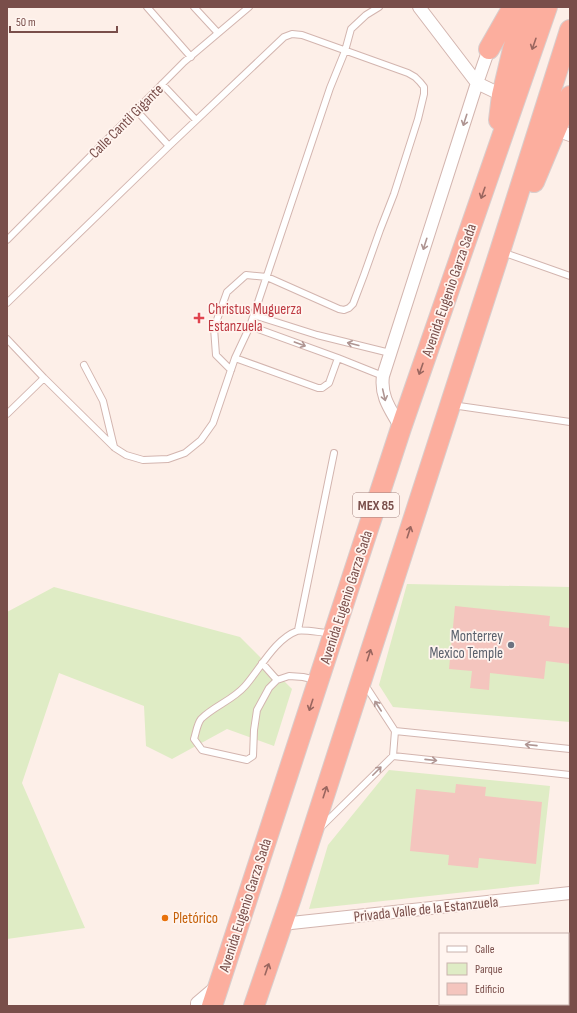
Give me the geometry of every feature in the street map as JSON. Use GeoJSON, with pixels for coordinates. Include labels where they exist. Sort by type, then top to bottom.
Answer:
{"type":"FeatureCollection","features":[{"type":"Feature","properties":{"kind":"highway"},"geometry":{"type":"LineString","coordinates":[[489,49],[513,7]]}},
{"type":"Feature","properties":{"kind":"highway"},"geometry":{"type":"LineString","coordinates":[[493,164],[502,95],[513,49],[527,7]]}},
{"type":"Feature","properties":{"kind":"highway","name":"Avenida Eugenio Garza Sada"},"geometry":{"type":"LineString","coordinates":[[200,1005],[218,985],[401,428],[547,7]]}},
{"type":"Feature","properties":{"kind":"highway","name":"MEX 85"},"geometry":{"type":"LineString","coordinates":[[254,1006],[282,924],[515,205],[570,30]]}},
{"type":"Feature","properties":{"kind":"highway"},"geometry":{"type":"LineString","coordinates":[[515,205],[530,191],[563,132],[570,96]]}},
{"type":"Feature","properties":{"kind":"street"},"geometry":{"type":"LineString","coordinates":[[419,7],[477,83],[502,95]]}},
{"type":"Feature","properties":{"kind":"street"},"geometry":{"type":"LineString","coordinates":[[401,428],[383,394],[383,376],[477,83],[503,7]]}},
{"type":"Feature","properties":{"kind":"street","name":"Privada Valle de la Estanzuela"},"geometry":{"type":"LineString","coordinates":[[282,924],[570,893]]}},
{"type":"Feature","properties":{"kind":"lane"},"geometry":{"type":"LineString","coordinates":[[147,7],[191,57]]}},
{"type":"Feature","properties":{"kind":"lane"},"geometry":{"type":"LineString","coordinates":[[194,7],[218,33]]}},
{"type":"Feature","properties":{"kind":"lane","name":"Calle Cantil Gigante"},"geometry":{"type":"LineString","coordinates":[[7,240],[162,84],[218,33],[250,7]]}},
{"type":"Feature","properties":{"kind":"lane"},"geometry":{"type":"LineString","coordinates":[[7,339],[114,448],[126,455],[143,460],[168,459],[185,453],[201,440],[213,423],[235,358],[250,326],[330,88],[345,51],[351,29],[366,15],[379,7]]}},
{"type":"Feature","properties":{"kind":"lane"},"geometry":{"type":"LineString","coordinates":[[7,302],[284,37],[292,34],[302,35],[408,73],[415,77],[424,87],[424,94],[418,119],[394,194],[353,304],[344,310],[339,309],[267,277],[246,275],[227,292],[214,328],[216,356],[231,370]]}},
{"type":"Feature","properties":{"kind":"lane"},"geometry":{"type":"LineString","coordinates":[[162,84],[196,120]]}},
{"type":"Feature","properties":{"kind":"lane"},"geometry":{"type":"LineString","coordinates":[[136,110],[169,146]]}},
{"type":"Feature","properties":{"kind":"lane"},"geometry":{"type":"LineString","coordinates":[[500,251],[570,276]]}},
{"type":"Feature","properties":{"kind":"lane"},"geometry":{"type":"LineString","coordinates":[[254,315],[317,335],[390,353]]}},
{"type":"Feature","properties":{"kind":"lane"},"geometry":{"type":"LineString","coordinates":[[250,326],[383,376]]}},
{"type":"Feature","properties":{"kind":"lane"},"geometry":{"type":"LineString","coordinates":[[235,358],[318,388],[322,388],[329,383],[338,358]]}},
{"type":"Feature","properties":{"kind":"lane"},"geometry":{"type":"LineString","coordinates":[[84,365],[102,401],[114,448]]}},
{"type":"Feature","properties":{"kind":"lane"},"geometry":{"type":"LineString","coordinates":[[7,414],[44,378]]}},
{"type":"Feature","properties":{"kind":"lane"},"geometry":{"type":"LineString","coordinates":[[450,405],[570,422]]}},
{"type":"Feature","properties":{"kind":"lane"},"geometry":{"type":"LineString","coordinates":[[298,630],[334,453]]}},
{"type":"Feature","properties":{"kind":"lane"},"geometry":{"type":"LineString","coordinates":[[319,680],[289,676],[277,680],[269,688],[257,710],[254,730],[253,756],[247,760],[202,750],[194,739],[200,720],[244,687],[262,663],[283,640],[298,630],[334,634]]}},
{"type":"Feature","properties":{"kind":"lane"},"geometry":{"type":"LineString","coordinates":[[262,663],[277,680]]}},
{"type":"Feature","properties":{"kind":"lane"},"geometry":{"type":"LineString","coordinates":[[310,838],[392,756],[395,731],[361,680]]}},
{"type":"Feature","properties":{"kind":"lane"},"geometry":{"type":"LineString","coordinates":[[395,731],[570,749]]}},
{"type":"Feature","properties":{"kind":"lane"},"geometry":{"type":"LineString","coordinates":[[392,756],[570,775]]}},
{"type":"Feature","properties":{"kind":"green space"},"geometry":{"type":"Polygon","coordinates":[[[407,584],[570,587],[570,722],[393,707],[379,685],[407,584]]]}},
{"type":"Feature","properties":{"kind":"green space"},"geometry":{"type":"Polygon","coordinates":[[[54,587],[240,637],[292,689],[274,746],[227,729],[172,759],[146,746],[144,706],[59,673],[22,783],[85,928],[7,939],[7,612],[54,587]]]}},
{"type":"Feature","properties":{"kind":"green space"},"geometry":{"type":"Polygon","coordinates":[[[389,770],[550,786],[539,884],[309,909],[328,845],[389,770]]]}},
{"type":"Feature","properties":{"kind":"building","name":"Monterrey Mexico Temple"},"geometry":{"type":"Polygon","coordinates":[[[455,606],[550,616],[549,626],[570,628],[570,664],[546,661],[544,679],[490,673],[489,690],[470,688],[472,671],[449,669],[455,606]]]}},
{"type":"Feature","properties":{"kind":"building"},"geometry":{"type":"Polygon","coordinates":[[[456,784],[486,787],[485,796],[542,802],[536,864],[479,858],[478,868],[448,865],[449,855],[410,851],[416,789],[455,793],[456,784]]]}},
{"type":"Feature","properties":{"kind":"place","name":"Christus Muguerza Estanzuela"},"geometry":{"type":"Point","coordinates":[199,318]}},
{"type":"Feature","properties":{"kind":"place","name":"Monterrey Mexico Temple"},"geometry":{"type":"Point","coordinates":[511,645]}},
{"type":"Feature","properties":{"kind":"place","name":"Pletórico"},"geometry":{"type":"Point","coordinates":[165,918]}}]}
